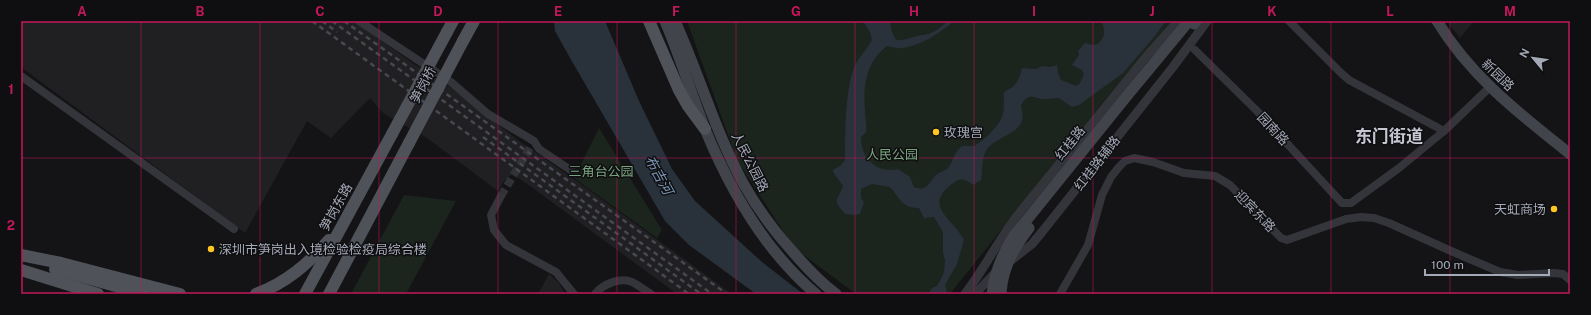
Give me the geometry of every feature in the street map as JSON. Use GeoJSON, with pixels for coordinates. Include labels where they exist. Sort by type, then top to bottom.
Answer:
{"type":"FeatureCollection","features":[{"type":"Feature","properties":{"kind":"main road","name":"笋岗桥"},"geometry":{"type":"LineString","coordinates":[[392,134],[453,21]]}},
{"type":"Feature","properties":{"kind":"main road","name":"笋岗桥"},"geometry":{"type":"LineString","coordinates":[[330,292],[474,21]]}},
{"type":"Feature","properties":{"kind":"main road"},"geometry":{"type":"LineString","coordinates":[[650,21],[678,90],[705,129]]}},
{"type":"Feature","properties":{"kind":"main road","name":"人民公园路"},"geometry":{"type":"LineString","coordinates":[[665,21],[705,129],[730,182],[757,227],[778,254],[816,294]]}},
{"type":"Feature","properties":{"kind":"main road","name":"人民公园路"},"geometry":{"type":"LineString","coordinates":[[675,21],[720,135],[743,183],[766,218],[788,246],[813,273],[836,294]]}},
{"type":"Feature","properties":{"kind":"main road","name":"新园路"},"geometry":{"type":"LineString","coordinates":[[1437,21],[1459,54],[1472,70],[1507,103],[1570,154]]}},
{"type":"Feature","properties":{"kind":"main road","name":"红桂路"},"geometry":{"type":"LineString","coordinates":[[992,294],[994,278],[999,263],[1013,237],[1126,96],[1195,24]]}},
{"type":"Feature","properties":{"kind":"main road","name":"红桂路"},"geometry":{"type":"LineString","coordinates":[[1000,294],[1004,275],[1011,257],[1023,235],[1195,24]]}},
{"type":"Feature","properties":{"kind":"main road","name":"笋岗东路"},"geometry":{"type":"LineString","coordinates":[[304,294],[392,134]]}},
{"type":"Feature","properties":{"kind":"main road"},"geometry":{"type":"LineString","coordinates":[[256,294],[270,289],[295,274],[325,244],[345,220]]}},
{"type":"Feature","properties":{"kind":"main road"},"geometry":{"type":"LineString","coordinates":[[21,256],[79,276],[144,294]]}},
{"type":"Feature","properties":{"kind":"main road"},"geometry":{"type":"LineString","coordinates":[[21,256],[61,262],[180,294]]}},
{"type":"Feature","properties":{"kind":"main road"},"geometry":{"type":"LineString","coordinates":[[21,270],[98,294]]}},
{"type":"Feature","properties":{"kind":"main road"},"geometry":{"type":"LineString","coordinates":[[21,274],[69,294]]}},
{"type":"Feature","properties":{"kind":"street"},"geometry":{"type":"LineString","coordinates":[[358,21],[451,82],[488,114],[534,141],[539,149],[575,173]]}},
{"type":"Feature","properties":{"kind":"street"},"geometry":{"type":"LineString","coordinates":[[965,294],[1006,231],[1146,56],[1178,21]]}},
{"type":"Feature","properties":{"kind":"street","name":"红桂路辅路"},"geometry":{"type":"LineString","coordinates":[[975,294],[997,271],[1032,244],[1173,67],[1195,24],[1207,21]]}},
{"type":"Feature","properties":{"kind":"street"},"geometry":{"type":"LineString","coordinates":[[1289,21],[1349,80],[1444,131],[1490,87]]}},
{"type":"Feature","properties":{"kind":"street","name":"园南路"},"geometry":{"type":"LineString","coordinates":[[1195,50],[1257,112],[1342,203],[1352,203],[1444,131]]}},
{"type":"Feature","properties":{"kind":"street"},"geometry":{"type":"LineString","coordinates":[[21,76],[234,229]]}},
{"type":"Feature","properties":{"kind":"street","name":"迎宾东路"},"geometry":{"type":"LineString","coordinates":[[1060,294],[1088,245],[1102,195],[1111,177],[1126,161],[1134,158],[1153,162],[1184,173],[1215,176],[1230,185],[1281,238],[1287,240],[1346,219],[1361,217],[1374,218],[1389,223],[1500,272],[1518,275],[1563,274],[1570,280]]}},
{"type":"Feature","properties":{"kind":"street"},"geometry":{"type":"LineString","coordinates":[[501,196],[491,215],[494,230],[506,245],[556,272],[574,294]]}},
{"type":"Feature","properties":{"kind":"street"},"geometry":{"type":"LineString","coordinates":[[595,294],[600,288],[618,282],[631,282],[651,294]]}},
{"type":"Feature","properties":{"kind":"shaded area"},"geometry":{"type":"Polygon","coordinates":[[[21,21],[354,21],[414,64],[453,89],[519,141],[732,294],[677,294],[512,174],[504,181],[498,191],[427,138],[383,113],[370,98],[331,138],[307,121],[245,233],[21,67],[21,21]]]}},
{"type":"Feature","properties":{"kind":"shaded area"},"geometry":{"type":"Polygon","coordinates":[[[1447,21],[1474,21],[1460,38],[1447,21]]]}},
{"type":"Feature","properties":{"kind":"shaded area"},"geometry":{"type":"Polygon","coordinates":[[[549,274],[559,283],[565,294],[538,294],[549,274]]]}},
{"type":"Feature","properties":{"kind":"green space","name":"人民公园"},"geometry":{"type":"Polygon","coordinates":[[[687,21],[1172,21],[1105,100],[950,294],[856,294],[794,248],[737,160],[687,21]]]}},
{"type":"Feature","properties":{"kind":"green space","name":"三角台公园"},"geometry":{"type":"Polygon","coordinates":[[[599,128],[662,230],[657,238],[574,178],[599,128]]]}},
{"type":"Feature","properties":{"kind":"green space"},"geometry":{"type":"Polygon","coordinates":[[[404,195],[456,201],[406,294],[351,294],[404,195]]]}},
{"type":"Feature","properties":{"kind":"water","name":"布吉河"},"geometry":{"type":"Polygon","coordinates":[[[554,21],[605,21],[639,101],[672,169],[695,201],[762,262],[803,294],[756,294],[689,245],[665,221],[555,31],[554,21]]]}},
{"type":"Feature","properties":{"kind":"water"},"geometry":{"type":"Polygon","coordinates":[[[863,21],[890,21],[892,32],[896,40],[903,40],[929,34],[946,23],[954,21],[937,34],[917,44],[901,48],[887,46],[874,59],[867,75],[865,92],[866,132],[861,137],[864,152],[867,158],[877,167],[890,170],[898,169],[910,177],[914,187],[925,188],[937,174],[947,169],[956,152],[962,146],[974,146],[978,144],[994,129],[1003,114],[1004,92],[1016,83],[1022,68],[1036,69],[1042,66],[1050,67],[1057,65],[1061,80],[1076,86],[1080,83],[1084,74],[1082,70],[1072,65],[1079,55],[1078,51],[1085,43],[1093,45],[1098,44],[1102,39],[1104,27],[1101,21],[1166,21],[1123,73],[1079,105],[1072,107],[1059,98],[1027,98],[1021,105],[1022,119],[1018,127],[992,144],[985,153],[981,180],[973,185],[965,180],[958,180],[943,192],[940,200],[940,206],[943,213],[964,240],[957,264],[945,285],[947,292],[945,294],[929,293],[932,288],[937,286],[939,283],[944,272],[945,260],[943,253],[943,232],[934,217],[924,218],[919,208],[913,208],[902,202],[890,187],[872,184],[861,189],[861,198],[864,202],[860,214],[845,214],[837,203],[843,186],[833,170],[840,166],[845,160],[846,113],[851,77],[856,64],[872,40],[870,32],[863,21]]]}},
{"type":"Feature","properties":{"kind":"tunnel"},"geometry":{"type":"LineString","coordinates":[[501,196],[534,141]]}},
{"type":"Feature","properties":{"kind":"railway"},"geometry":{"type":"LineString","coordinates":[[312,21],[689,294]]}},
{"type":"Feature","properties":{"kind":"railway"},"geometry":{"type":"LineString","coordinates":[[322,21],[337,32]]}},
{"type":"Feature","properties":{"kind":"railway"},"geometry":{"type":"LineString","coordinates":[[332,21],[712,294]]}},
{"type":"Feature","properties":{"kind":"railway"},"geometry":{"type":"LineString","coordinates":[[344,21],[727,294]]}},
{"type":"Feature","properties":{"kind":"railway"},"geometry":{"type":"LineString","coordinates":[[483,137],[701,294]]}},
{"type":"Feature","properties":{"kind":"place","name":"玫瑰宫"},"geometry":{"type":"Point","coordinates":[936,132]}},
{"type":"Feature","properties":{"kind":"place","name":"天虹商场"},"geometry":{"type":"Point","coordinates":[1554,209]}},
{"type":"Feature","properties":{"kind":"place","name":"深圳市笋岗出入境检验检疫局综合楼"},"geometry":{"type":"Point","coordinates":[211,249]}},
{"type":"Feature","properties":{"kind":"district","name":"东门街道"},"geometry":{"type":"Point","coordinates":[1389,136]}}]}
